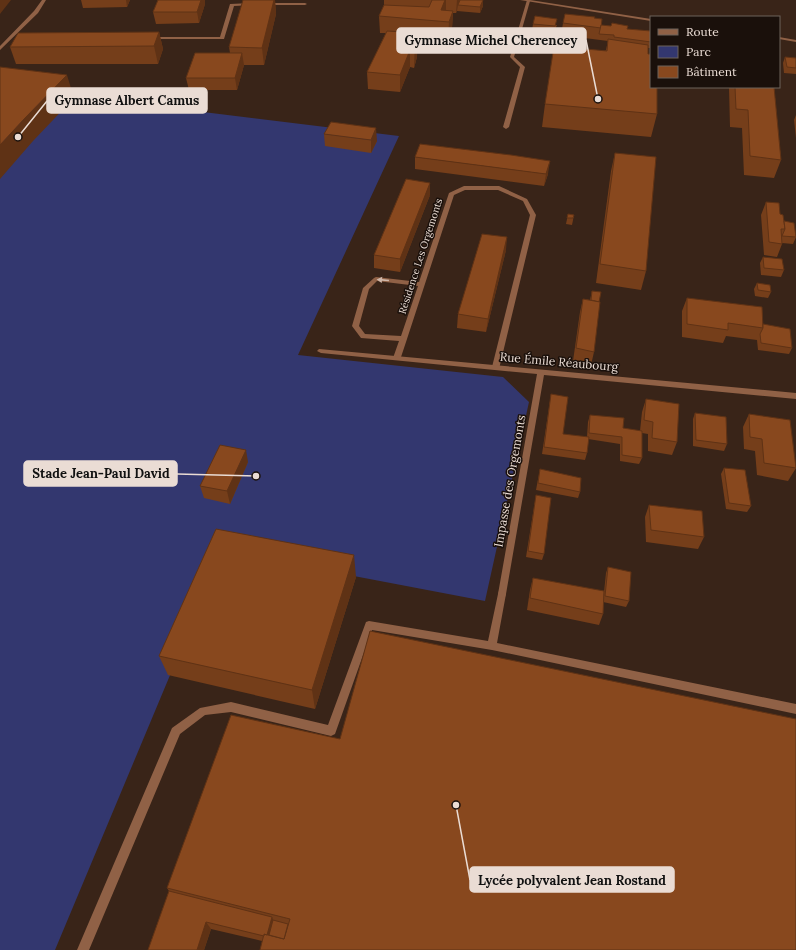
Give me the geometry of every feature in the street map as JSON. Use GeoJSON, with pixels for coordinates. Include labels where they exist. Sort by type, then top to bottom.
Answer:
{"type":"FeatureCollection","features":[{"type":"Feature","properties":{"kind":"street"},"geometry":{"type":"LineString","coordinates":[[0,49],[36,12],[44,0]]}},
{"type":"Feature","properties":{"kind":"street"},"geometry":{"type":"LineString","coordinates":[[522,0],[650,20]]}},
{"type":"Feature","properties":{"kind":"street"},"geometry":{"type":"LineString","coordinates":[[506,127],[523,68],[512,57],[528,1]]}},
{"type":"Feature","properties":{"kind":"street"},"geometry":{"type":"LineString","coordinates":[[144,38],[222,38],[232,5],[305,4]]}},
{"type":"Feature","properties":{"kind":"street"},"geometry":{"type":"LineString","coordinates":[[780,38],[796,41]]}},
{"type":"Feature","properties":{"kind":"street"},"geometry":{"type":"LineString","coordinates":[[11,39],[19,39]]}},
{"type":"Feature","properties":{"kind":"street","name":"Résidence Les Orgemonts"},"geometry":{"type":"LineString","coordinates":[[397,358],[451,194],[464,188],[499,188],[525,200],[533,215],[496,368]]}},
{"type":"Feature","properties":{"kind":"street"},"geometry":{"type":"LineString","coordinates":[[404,339],[363,336],[355,326],[366,288],[376,279],[422,284]]}},
{"type":"Feature","properties":{"kind":"street","name":"Rue Émile Réaubourg"},"geometry":{"type":"LineString","coordinates":[[321,351],[796,396]]}},
{"type":"Feature","properties":{"kind":"street","name":"Impasse des Orgemonts"},"geometry":{"type":"LineString","coordinates":[[492,646],[541,372]]}},
{"type":"Feature","properties":{"kind":"street"},"geometry":{"type":"LineString","coordinates":[[83,950],[176,731],[203,711],[231,707],[331,731],[368,626],[492,646],[796,709]]}},
{"type":"Feature","properties":{"kind":"green space"},"geometry":{"type":"Polygon","coordinates":[[[0,87],[399,136],[298,355],[503,377],[529,402],[485,601],[222,551],[55,950],[0,950],[0,87]]]}},
{"type":"Feature","properties":{"kind":"building"},"geometry":{"type":"Polygon","coordinates":[[[158,0],[201,0],[197,12],[153,12],[158,0]]]}},
{"type":"Feature","properties":{"kind":"building"},"geometry":{"type":"Polygon","coordinates":[[[243,0],[274,0],[262,48],[229,47],[243,0]]]}},
{"type":"Feature","properties":{"kind":"building"},"geometry":{"type":"Polygon","coordinates":[[[432,0],[445,0],[441,10],[453,11],[449,22],[379,16],[384,5],[429,7],[432,0]]]}},
{"type":"Feature","properties":{"kind":"building"},"geometry":{"type":"Polygon","coordinates":[[[460,0],[483,0],[480,7],[458,5],[460,0]]]}},
{"type":"Feature","properties":{"kind":"building"},"geometry":{"type":"Polygon","coordinates":[[[565,14],[602,19],[601,28],[563,23],[565,14]]]}},
{"type":"Feature","properties":{"kind":"building"},"geometry":{"type":"Polygon","coordinates":[[[535,16],[557,19],[555,26],[533,24],[535,16]]]}},
{"type":"Feature","properties":{"kind":"building"},"geometry":{"type":"Polygon","coordinates":[[[612,23],[628,26],[627,29],[650,31],[650,42],[614,37],[614,35],[599,34],[601,25],[611,26],[612,23]]]}},
{"type":"Feature","properties":{"kind":"building"},"geometry":{"type":"Polygon","coordinates":[[[387,31],[417,33],[415,39],[418,40],[414,50],[410,50],[400,75],[367,72],[387,31]]]}},
{"type":"Feature","properties":{"kind":"building"},"geometry":{"type":"Polygon","coordinates":[[[159,32],[154,46],[10,47],[18,33],[159,32]]]}},
{"type":"Feature","properties":{"kind":"building"},"geometry":{"type":"Polygon","coordinates":[[[608,39],[648,45],[648,54],[650,54],[650,88],[657,88],[657,114],[545,104],[554,46],[607,51],[608,39]]]}},
{"type":"Feature","properties":{"kind":"building"},"geometry":{"type":"Polygon","coordinates":[[[195,53],[242,53],[235,78],[186,78],[195,53]]]}},
{"type":"Feature","properties":{"kind":"building"},"geometry":{"type":"Polygon","coordinates":[[[785,57],[796,58],[796,68],[787,67],[785,57]]]}},
{"type":"Feature","properties":{"kind":"building"},"geometry":{"type":"Polygon","coordinates":[[[0,67],[67,75],[0,145],[0,67]]]}},
{"type":"Feature","properties":{"kind":"building"},"geometry":{"type":"Polygon","coordinates":[[[735,88],[774,88],[781,160],[750,156],[748,110],[736,109],[735,88]]]}},
{"type":"Feature","properties":{"kind":"building"},"geometry":{"type":"Polygon","coordinates":[[[331,122],[376,128],[371,140],[324,134],[331,122]]]}},
{"type":"Feature","properties":{"kind":"building"},"geometry":{"type":"Polygon","coordinates":[[[420,144],[550,161],[546,174],[415,157],[420,144]]]}},
{"type":"Feature","properties":{"kind":"building"},"geometry":{"type":"Polygon","coordinates":[[[615,153],[656,157],[646,271],[600,264],[615,153]]]}},
{"type":"Feature","properties":{"kind":"building"},"geometry":{"type":"Polygon","coordinates":[[[406,179],[430,183],[400,259],[374,255],[406,179]]]}},
{"type":"Feature","properties":{"kind":"building"},"geometry":{"type":"Polygon","coordinates":[[[766,202],[779,203],[780,214],[783,215],[785,229],[781,229],[782,244],[769,242],[766,202]]]}},
{"type":"Feature","properties":{"kind":"building"},"geometry":{"type":"Polygon","coordinates":[[[568,214],[574,215],[573,218],[567,218],[568,214]]]}},
{"type":"Feature","properties":{"kind":"building"},"geometry":{"type":"Polygon","coordinates":[[[784,221],[794,223],[796,237],[782,236],[785,229],[784,221]]]}},
{"type":"Feature","properties":{"kind":"building"},"geometry":{"type":"Polygon","coordinates":[[[482,234],[507,237],[488,319],[458,314],[482,234]]]}},
{"type":"Feature","properties":{"kind":"building"},"geometry":{"type":"Polygon","coordinates":[[[763,257],[782,259],[784,270],[764,268],[763,257]]]}},
{"type":"Feature","properties":{"kind":"building"},"geometry":{"type":"Polygon","coordinates":[[[757,283],[770,285],[771,292],[758,290],[757,283]]]}},
{"type":"Feature","properties":{"kind":"building"},"geometry":{"type":"Polygon","coordinates":[[[592,291],[601,292],[599,302],[591,300],[592,291]]]}},
{"type":"Feature","properties":{"kind":"building"},"geometry":{"type":"Polygon","coordinates":[[[687,298],[762,307],[763,328],[728,323],[728,330],[687,324],[687,298]]]}},
{"type":"Feature","properties":{"kind":"building"},"geometry":{"type":"Polygon","coordinates":[[[583,299],[600,302],[594,352],[576,348],[583,299]]]}},
{"type":"Feature","properties":{"kind":"building"},"geometry":{"type":"Polygon","coordinates":[[[763,324],[790,329],[792,348],[761,343],[760,334],[763,324]]]}},
{"type":"Feature","properties":{"kind":"building"},"geometry":{"type":"Polygon","coordinates":[[[551,394],[568,397],[563,434],[589,437],[587,453],[544,447],[551,394]]]}},
{"type":"Feature","properties":{"kind":"building"},"geometry":{"type":"Polygon","coordinates":[[[646,399],[679,404],[677,442],[652,438],[653,422],[644,420],[646,399]]]}},
{"type":"Feature","properties":{"kind":"building"},"geometry":{"type":"Polygon","coordinates":[[[695,413],[726,417],[727,444],[696,440],[695,413]]]}},
{"type":"Feature","properties":{"kind":"building"},"geometry":{"type":"Polygon","coordinates":[[[749,414],[790,420],[796,468],[764,463],[762,439],[750,437],[749,414]]]}},
{"type":"Feature","properties":{"kind":"building"},"geometry":{"type":"Polygon","coordinates":[[[590,415],[624,418],[623,428],[642,431],[642,458],[622,455],[622,437],[589,433],[590,415]]]}},
{"type":"Feature","properties":{"kind":"building"},"geometry":{"type":"Polygon","coordinates":[[[220,445],[246,450],[227,491],[200,486],[220,445]]]}},
{"type":"Feature","properties":{"kind":"building"},"geometry":{"type":"Polygon","coordinates":[[[724,468],[745,470],[751,506],[729,503],[724,468]]]}},
{"type":"Feature","properties":{"kind":"building"},"geometry":{"type":"Polygon","coordinates":[[[540,469],[581,478],[580,492],[538,483],[540,469]]]}},
{"type":"Feature","properties":{"kind":"building"},"geometry":{"type":"Polygon","coordinates":[[[536,495],[551,498],[544,554],[528,551],[536,495]]]}},
{"type":"Feature","properties":{"kind":"building"},"geometry":{"type":"Polygon","coordinates":[[[649,505],[702,511],[704,537],[651,530],[649,505]]]}},
{"type":"Feature","properties":{"kind":"building"},"geometry":{"type":"Polygon","coordinates":[[[216,529],[354,555],[312,690],[159,656],[216,529]]]}},
{"type":"Feature","properties":{"kind":"building"},"geometry":{"type":"Polygon","coordinates":[[[608,567],[631,572],[629,601],[605,596],[608,567]]]}},
{"type":"Feature","properties":{"kind":"building"},"geometry":{"type":"Polygon","coordinates":[[[533,578],[604,591],[603,614],[530,598],[533,578]]]}},
{"type":"Feature","properties":{"kind":"building"},"geometry":{"type":"Polygon","coordinates":[[[370,631],[796,719],[796,950],[260,950],[264,934],[284,939],[290,919],[167,888],[231,715],[340,739],[370,631]]]}},
{"type":"Feature","properties":{"kind":"building"},"geometry":{"type":"Polygon","coordinates":[[[169,891],[272,917],[267,935],[264,934],[264,936],[206,922],[197,950],[148,950],[169,891]]]}},
{"type":"Feature","properties":{"kind":"building"},"geometry":{"type":"Polygon","coordinates":[[[273,920],[288,924],[284,939],[269,935],[273,920]]]}},
{"type":"Feature","properties":{"kind":"place","name":"Gymnase Michel Cherencey"},"geometry":{"type":"Point","coordinates":[598,99]}},
{"type":"Feature","properties":{"kind":"place","name":"Gymnase Albert Camus"},"geometry":{"type":"Point","coordinates":[18,137]}},
{"type":"Feature","properties":{"kind":"place","name":"Stade Jean-Paul David"},"geometry":{"type":"Point","coordinates":[256,476]}},
{"type":"Feature","properties":{"kind":"place","name":"Lycée polyvalent Jean Rostand"},"geometry":{"type":"Point","coordinates":[456,805]}}]}
